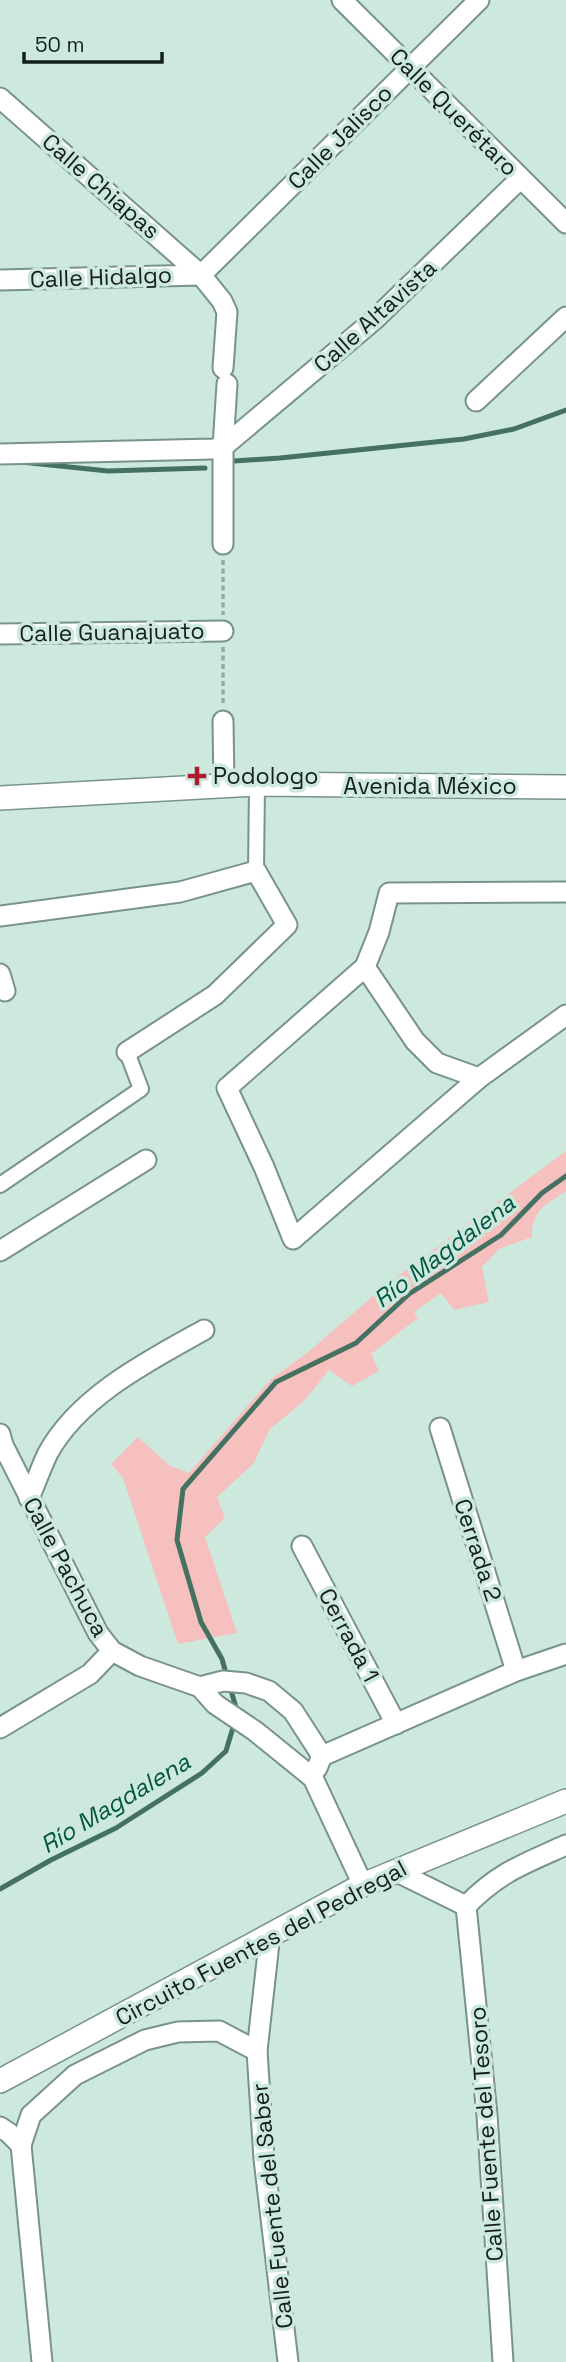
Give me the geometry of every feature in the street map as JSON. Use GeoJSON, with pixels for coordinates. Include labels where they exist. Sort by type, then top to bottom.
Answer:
{"type":"FeatureCollection","features":[{"type":"Feature","properties":{"kind":"street","name":"Calle Querétaro"},"geometry":{"type":"LineString","coordinates":[[342,0],[566,223]]}},
{"type":"Feature","properties":{"kind":"street","name":"Calle Jalisco"},"geometry":{"type":"LineString","coordinates":[[201,275],[479,0]]}},
{"type":"Feature","properties":{"kind":"street","name":"Calle Chiapas"},"geometry":{"type":"LineString","coordinates":[[0,98],[201,275],[222,301],[227,312],[223,544]]}},
{"type":"Feature","properties":{"kind":"street","name":"Calle Altavista"},"geometry":{"type":"LineString","coordinates":[[223,447],[374,320],[520,179]]}},
{"type":"Feature","properties":{"kind":"street","name":"Calle Hidalgo"},"geometry":{"type":"LineString","coordinates":[[0,280],[201,275]]}},
{"type":"Feature","properties":{"kind":"street"},"geometry":{"type":"LineString","coordinates":[[476,401],[566,317]]}},
{"type":"Feature","properties":{"kind":"street"},"geometry":{"type":"LineString","coordinates":[[0,454],[223,447]]}},
{"type":"Feature","properties":{"kind":"street","name":"Calle Guanajuato"},"geometry":{"type":"LineString","coordinates":[[0,634],[223,631]]}},
{"type":"Feature","properties":{"kind":"street"},"geometry":{"type":"LineString","coordinates":[[223,721],[224,786]]}},
{"type":"Feature","properties":{"kind":"street"},"geometry":{"type":"LineString","coordinates":[[0,1185],[141,1089],[127,1052],[215,995],[286,925],[256,871],[257,784]]}},
{"type":"Feature","properties":{"kind":"street","name":"Avenida México"},"geometry":{"type":"LineString","coordinates":[[0,798],[257,784],[566,787]]}},
{"type":"Feature","properties":{"kind":"street"},"geometry":{"type":"LineString","coordinates":[[0,916],[180,892],[256,871]]}},
{"type":"Feature","properties":{"kind":"street"},"geometry":{"type":"LineString","coordinates":[[566,892],[389,894],[379,932],[365,967],[227,1088],[264,1167],[293,1239],[479,1078],[566,1015]]}},
{"type":"Feature","properties":{"kind":"street"},"geometry":{"type":"LineString","coordinates":[[365,967],[415,1041],[437,1063],[479,1078]]}},
{"type":"Feature","properties":{"kind":"street"},"geometry":{"type":"LineString","coordinates":[[0,1251],[146,1160]]}},
{"type":"Feature","properties":{"kind":"street"},"geometry":{"type":"LineString","coordinates":[[29,1497],[49,1451],[74,1418],[122,1378],[204,1330]]}},
{"type":"Feature","properties":{"kind":"street","name":"Cerrada 2"},"geometry":{"type":"LineString","coordinates":[[440,1428],[516,1671]]}},
{"type":"Feature","properties":{"kind":"street","name":"Calle Pachuca"},"geometry":{"type":"LineString","coordinates":[[0,1433],[29,1497],[98,1633],[112,1651],[140,1666],[200,1687],[215,1704],[313,1778],[363,1885]]}},
{"type":"Feature","properties":{"kind":"street","name":"Cerrada 1"},"geometry":{"type":"LineString","coordinates":[[302,1546],[396,1724]]}},
{"type":"Feature","properties":{"kind":"street"},"geometry":{"type":"LineString","coordinates":[[0,1728],[90,1674],[112,1651]]}},
{"type":"Feature","properties":{"kind":"street"},"geometry":{"type":"LineString","coordinates":[[313,1778],[322,1756],[516,1671],[566,1654]]}},
{"type":"Feature","properties":{"kind":"street"},"geometry":{"type":"LineString","coordinates":[[200,1687],[223,1681],[246,1683],[269,1691],[293,1711],[322,1756]]}},
{"type":"Feature","properties":{"kind":"street","name":"Circuito Fuentes del Pedregal"},"geometry":{"type":"LineString","coordinates":[[0,2081],[363,1885],[566,1801]]}},
{"type":"Feature","properties":{"kind":"street"},"geometry":{"type":"LineString","coordinates":[[395,1871],[466,1906],[484,1887],[503,1873],[566,1845]]}},
{"type":"Feature","properties":{"kind":"street","name":"Calle Fuente del Tesoro"},"geometry":{"type":"LineString","coordinates":[[466,1906],[487,2115],[503,2362]]}},
{"type":"Feature","properties":{"kind":"street","name":"Calle Fuente del Saber"},"geometry":{"type":"LineString","coordinates":[[270,1934],[257,2051],[264,2159],[288,2362]]}},
{"type":"Feature","properties":{"kind":"street","name":"Calle Fuente del Saber"},"geometry":{"type":"LineString","coordinates":[[21,2146],[32,2115],[75,2075],[145,2040],[178,2032],[219,2031],[257,2051]]}},
{"type":"Feature","properties":{"kind":"street"},"geometry":{"type":"LineString","coordinates":[[0,2127],[21,2146],[42,2362]]}},
{"type":"Feature","properties":{"kind":"shaded area"},"geometry":{"type":"Polygon","coordinates":[[[566,1151],[566,1191],[537,1214],[532,1237],[499,1249],[482,1267],[489,1302],[454,1310],[441,1293],[414,1312],[418,1318],[371,1354],[379,1371],[352,1386],[329,1370],[304,1401],[269,1430],[254,1463],[217,1497],[225,1518],[205,1537],[237,1633],[178,1644],[123,1478],[111,1464],[138,1437],[170,1466],[189,1473],[271,1379],[307,1353],[386,1285],[566,1151]]]}},
{"type":"Feature","properties":{"kind":"waterway"},"geometry":{"type":"LineString","coordinates":[[234,461],[464,439],[514,429],[566,410]]}},
{"type":"Feature","properties":{"kind":"waterway"},"geometry":{"type":"LineString","coordinates":[[21,462],[108,471],[205,468]]}},
{"type":"Feature","properties":{"kind":"waterway","name":"Río Magdalena"},"geometry":{"type":"LineString","coordinates":[[227,1677],[222,1659],[201,1622],[177,1540],[183,1489],[276,1382],[356,1343],[409,1294],[501,1235],[542,1193],[566,1176]]}},
{"type":"Feature","properties":{"kind":"waterway","name":"Río Magdalena"},"geometry":{"type":"LineString","coordinates":[[230,1687],[237,1711]]}},
{"type":"Feature","properties":{"kind":"waterway","name":"Río Magdalena"},"geometry":{"type":"LineString","coordinates":[[0,1889],[116,1828],[202,1773],[226,1751],[234,1724]]}},
{"type":"Feature","properties":{"kind":"place","name":"Podologo"},"geometry":{"type":"Point","coordinates":[197,776]}}]}
